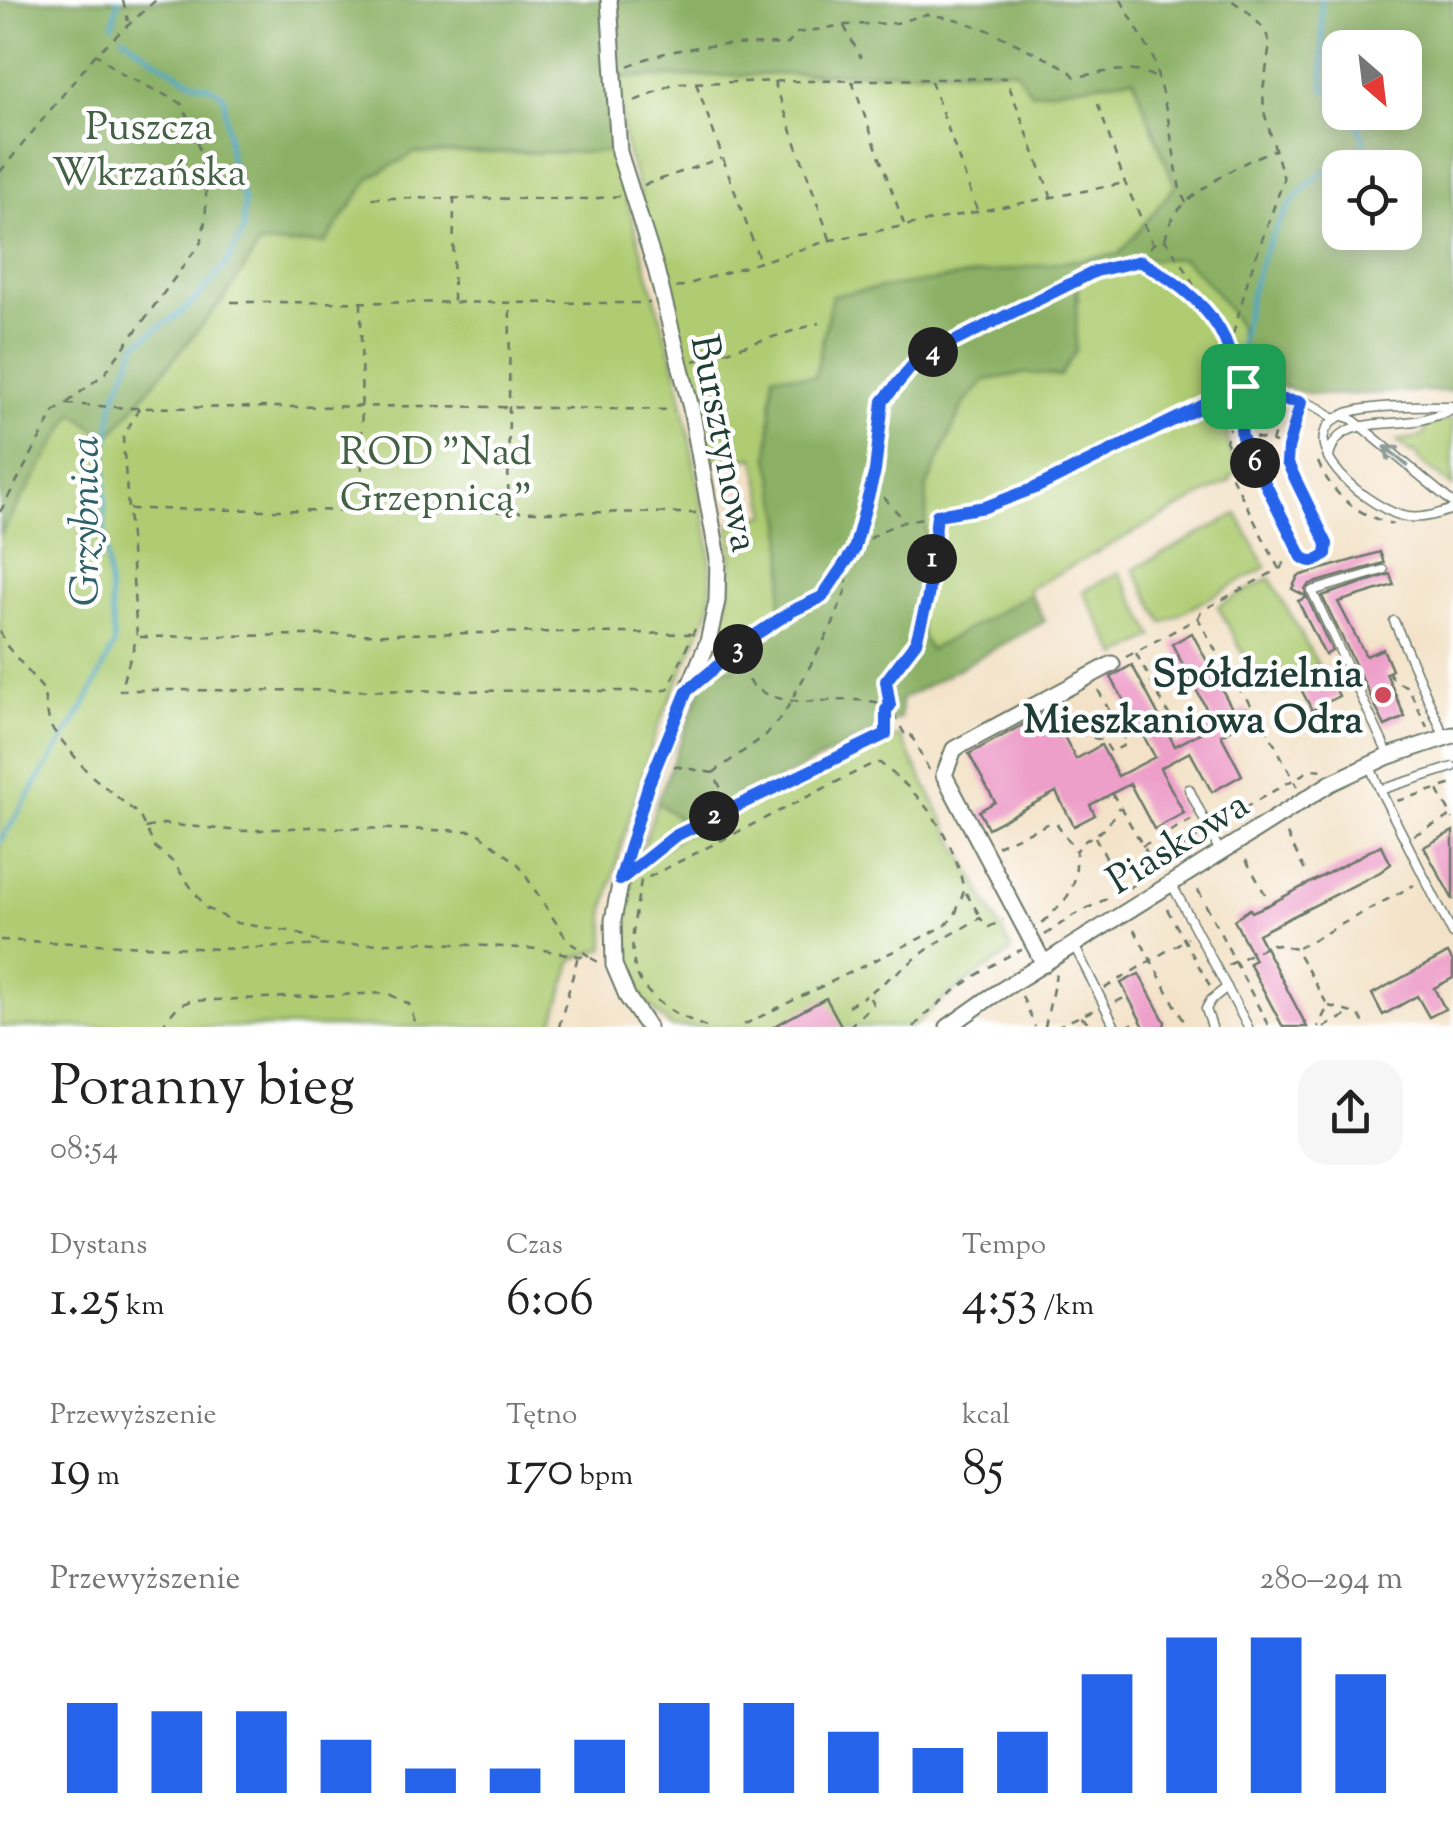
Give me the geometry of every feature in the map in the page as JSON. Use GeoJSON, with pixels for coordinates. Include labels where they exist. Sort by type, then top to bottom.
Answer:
{"type":"FeatureCollection","features":[{"type":"Feature","properties":{"kind":"street","name":"Bursztynowa"},"geometry":{"type":"LineString","coordinates":[[608,0],[619,152],[664,298],[691,408],[716,529],[719,584],[620,880],[612,948],[620,980],[648,1027]]}},
{"type":"Feature","properties":{"kind":"street"},"geometry":{"type":"LineString","coordinates":[[1050,969],[1015,914],[944,775],[954,749],[1112,664]]}},
{"type":"Feature","properties":{"kind":"street","name":"Piaskowa"},"geometry":{"type":"LineString","coordinates":[[948,1027],[1050,969],[1162,875],[1220,852],[1308,796],[1369,764],[1449,736]]}},
{"type":"Feature","properties":{"kind":"lane"},"geometry":{"type":"LineString","coordinates":[[1243,386],[1254,405]]}},
{"type":"Feature","properties":{"kind":"lane"},"geometry":{"type":"LineString","coordinates":[[1301,402],[1288,446],[1290,471],[1328,547],[1324,557],[1313,562],[1302,557],[1240,434],[1241,415],[1268,398],[1301,402],[1322,407],[1336,419]]}},
{"type":"Feature","properties":{"kind":"lane"},"geometry":{"type":"LineString","coordinates":[[1453,408],[1348,413],[1336,419],[1324,444],[1332,468],[1392,513],[1418,518],[1453,506]]}},
{"type":"Feature","properties":{"kind":"lane"},"geometry":{"type":"LineString","coordinates":[[1332,468],[1329,454],[1347,430],[1414,421],[1453,408]]}},
{"type":"Feature","properties":{"kind":"lane"},"geometry":{"type":"LineString","coordinates":[[1336,419],[1348,417],[1361,426],[1453,506]]}},
{"type":"Feature","properties":{"kind":"lane"},"geometry":{"type":"LineString","coordinates":[[1382,570],[1312,591],[1389,756]]}},
{"type":"Feature","properties":{"kind":"lane"},"geometry":{"type":"LineString","coordinates":[[1394,621],[1449,736]]}},
{"type":"Feature","properties":{"kind":"lane"},"geometry":{"type":"LineString","coordinates":[[1369,764],[1453,934]]}},
{"type":"Feature","properties":{"kind":"lane"},"geometry":{"type":"LineString","coordinates":[[1380,790],[1453,767]]}},
{"type":"Feature","properties":{"kind":"lane"},"geometry":{"type":"LineString","coordinates":[[1189,790],[1220,852]]}},
{"type":"Feature","properties":{"kind":"lane"},"geometry":{"type":"LineString","coordinates":[[1162,875],[1248,1027]]}},
{"type":"Feature","properties":{"kind":"lane"},"geometry":{"type":"LineString","coordinates":[[1074,945],[1115,1027]]}},
{"type":"Feature","properties":{"kind":"lane"},"geometry":{"type":"LineString","coordinates":[[1212,1027],[1206,1009],[1227,987]]}},
{"type":"Feature","properties":{"kind":"path"},"geometry":{"type":"LineString","coordinates":[[123,0],[128,23]]}},
{"type":"Feature","properties":{"kind":"path"},"geometry":{"type":"LineString","coordinates":[[0,172],[96,54],[156,0]]}},
{"type":"Feature","properties":{"kind":"path"},"geometry":{"type":"LineString","coordinates":[[1120,0],[1152,58],[1186,203]]}},
{"type":"Feature","properties":{"kind":"path"},"geometry":{"type":"LineString","coordinates":[[1228,350],[1249,276],[1284,179],[1264,112],[1270,44],[1264,30],[1231,0]]}},
{"type":"Feature","properties":{"kind":"path"},"geometry":{"type":"LineString","coordinates":[[611,74],[660,52],[710,45],[788,44],[798,33],[844,25],[896,23],[926,14],[988,30],[1068,69],[1074,77],[1127,69],[1144,70],[1158,78]]}},
{"type":"Feature","properties":{"kind":"path"},"geometry":{"type":"LineString","coordinates":[[844,25],[861,58]]}},
{"type":"Feature","properties":{"kind":"path"},"geometry":{"type":"LineString","coordinates":[[0,512],[55,411],[105,373],[202,242],[207,218],[204,159],[181,103],[122,74],[96,54]]}},
{"type":"Feature","properties":{"kind":"path"},"geometry":{"type":"LineString","coordinates":[[635,102],[674,83],[994,76],[1009,80],[1052,197]]}},
{"type":"Feature","properties":{"kind":"path"},"geometry":{"type":"LineString","coordinates":[[851,78],[904,226]]}},
{"type":"Feature","properties":{"kind":"path"},"geometry":{"type":"LineString","coordinates":[[930,78],[978,211]]}},
{"type":"Feature","properties":{"kind":"path"},"geometry":{"type":"LineString","coordinates":[[774,80],[831,240]]}},
{"type":"Feature","properties":{"kind":"path"},"geometry":{"type":"LineString","coordinates":[[696,83],[760,260]]}},
{"type":"Feature","properties":{"kind":"path"},"geometry":{"type":"LineString","coordinates":[[1098,104],[1153,244]]}},
{"type":"Feature","properties":{"kind":"path"},"geometry":{"type":"LineString","coordinates":[[1165,240],[1171,220],[1186,203],[1258,155],[1274,150]]}},
{"type":"Feature","properties":{"kind":"path"},"geometry":{"type":"LineString","coordinates":[[637,188],[723,158]]}},
{"type":"Feature","properties":{"kind":"path"},"geometry":{"type":"LineString","coordinates":[[676,287],[831,240],[1126,183]]}},
{"type":"Feature","properties":{"kind":"path"},"geometry":{"type":"LineString","coordinates":[[372,198],[586,199],[626,194]]}},
{"type":"Feature","properties":{"kind":"path"},"geometry":{"type":"LineString","coordinates":[[454,199],[454,302]]}},
{"type":"Feature","properties":{"kind":"path"},"geometry":{"type":"LineString","coordinates":[[713,670],[792,611],[822,597],[854,550],[872,484],[883,401],[917,360],[1096,271],[1140,261],[1153,244],[1165,240]]}},
{"type":"Feature","properties":{"kind":"path"},"geometry":{"type":"LineString","coordinates":[[854,550],[906,521],[985,507],[1035,488],[1243,386],[1230,368],[1228,350],[1183,265],[1165,240]]}},
{"type":"Feature","properties":{"kind":"path"},"geometry":{"type":"LineString","coordinates":[[1140,261],[1190,294],[1208,312]]}},
{"type":"Feature","properties":{"kind":"path"},"geometry":{"type":"LineString","coordinates":[[232,302],[657,301],[652,292]]}},
{"type":"Feature","properties":{"kind":"path"},"geometry":{"type":"LineString","coordinates":[[360,302],[362,510]]}},
{"type":"Feature","properties":{"kind":"path"},"geometry":{"type":"LineString","coordinates":[[508,512],[510,302]]}},
{"type":"Feature","properties":{"kind":"path"},"geometry":{"type":"LineString","coordinates":[[693,361],[819,323]]}},
{"type":"Feature","properties":{"kind":"path"},"geometry":{"type":"LineString","coordinates":[[66,404],[132,408],[681,410]]}},
{"type":"Feature","properties":{"kind":"path"},"geometry":{"type":"LineString","coordinates":[[1254,405],[1248,416],[1288,420],[1289,414]]}},
{"type":"Feature","properties":{"kind":"path"},"geometry":{"type":"LineString","coordinates":[[139,408],[123,438],[137,637],[120,690],[668,689],[698,624]]}},
{"type":"Feature","properties":{"kind":"path"},"geometry":{"type":"LineString","coordinates":[[1272,442],[1279,420]]}},
{"type":"Feature","properties":{"kind":"path"},"geometry":{"type":"LineString","coordinates":[[1249,434],[1288,446]]}},
{"type":"Feature","properties":{"kind":"path"},"geometry":{"type":"LineString","coordinates":[[1232,478],[1279,570]]}},
{"type":"Feature","properties":{"kind":"path"},"geometry":{"type":"LineString","coordinates":[[872,484],[906,521]]}},
{"type":"Feature","properties":{"kind":"path"},"geometry":{"type":"LineString","coordinates":[[128,510],[705,513]]}},
{"type":"Feature","properties":{"kind":"path"},"geometry":{"type":"LineString","coordinates":[[931,774],[909,731],[904,734],[890,706],[886,681],[916,642],[928,597],[937,515]]}},
{"type":"Feature","properties":{"kind":"path"},"geometry":{"type":"LineString","coordinates":[[1112,664],[1279,570],[1286,558]]}},
{"type":"Feature","properties":{"kind":"path"},"geometry":{"type":"LineString","coordinates":[[658,763],[714,773],[766,735],[791,702],[833,624],[848,584],[842,568]]}},
{"type":"Feature","properties":{"kind":"path"},"geometry":{"type":"LineString","coordinates":[[1198,618],[1231,680],[1259,714],[1296,786]]}},
{"type":"Feature","properties":{"kind":"path"},"geometry":{"type":"LineString","coordinates":[[0,631],[6,645],[43,689],[50,726],[88,773],[139,816],[156,847],[173,862],[206,908],[237,923],[295,932],[328,946]]}},
{"type":"Feature","properties":{"kind":"path"},"geometry":{"type":"LineString","coordinates":[[137,637],[682,632],[703,639],[728,658],[756,688],[791,702],[874,700],[890,706]]}},
{"type":"Feature","properties":{"kind":"path"},"geometry":{"type":"LineString","coordinates":[[1135,652],[1176,728],[1168,733]]}},
{"type":"Feature","properties":{"kind":"path"},"geometry":{"type":"LineString","coordinates":[[1389,672],[1394,682],[1408,687],[1428,728]]}},
{"type":"Feature","properties":{"kind":"path"},"geometry":{"type":"LineString","coordinates":[[1052,697],[1079,733],[1104,741],[1111,752],[1127,744],[1091,676]]}},
{"type":"Feature","properties":{"kind":"path"},"geometry":{"type":"LineString","coordinates":[[620,880],[675,836],[886,734],[886,710],[890,706]]}},
{"type":"Feature","properties":{"kind":"path"},"geometry":{"type":"LineString","coordinates":[[706,1027],[661,1006],[634,970],[630,946],[643,879],[874,763],[890,770],[926,803],[951,850],[964,891],[980,918],[989,927],[1015,914]]}},
{"type":"Feature","properties":{"kind":"path"},"geometry":{"type":"LineString","coordinates":[[914,1027],[1007,956],[1033,946],[1072,916],[1162,875],[1168,856],[1210,828],[1312,769],[1324,771]]}},
{"type":"Feature","properties":{"kind":"path"},"geometry":{"type":"LineString","coordinates":[[714,773],[724,794]]}},
{"type":"Feature","properties":{"kind":"path"},"geometry":{"type":"LineString","coordinates":[[1386,804],[1453,784]]}},
{"type":"Feature","properties":{"kind":"path"},"geometry":{"type":"LineString","coordinates":[[1404,840],[1452,817],[1438,789]]}},
{"type":"Feature","properties":{"kind":"path"},"geometry":{"type":"LineString","coordinates":[[1112,793],[1162,875]]}},
{"type":"Feature","properties":{"kind":"path"},"geometry":{"type":"LineString","coordinates":[[1076,851],[1106,828],[1119,807]]}},
{"type":"Feature","properties":{"kind":"path"},"geometry":{"type":"LineString","coordinates":[[1142,847],[1203,814]]}},
{"type":"Feature","properties":{"kind":"path"},"geometry":{"type":"LineString","coordinates":[[145,828],[163,824],[242,830],[310,827],[476,831],[518,864],[568,941],[620,980]]}},
{"type":"Feature","properties":{"kind":"path"},"geometry":{"type":"LineString","coordinates":[[984,854],[1032,828],[1057,824],[1076,851],[1079,871],[1073,888],[1042,922]]}},
{"type":"Feature","properties":{"kind":"path"},"geometry":{"type":"LineString","coordinates":[[1287,834],[1306,873]]}},
{"type":"Feature","properties":{"kind":"path"},"geometry":{"type":"LineString","coordinates":[[1094,835],[1120,884],[1115,899]]}},
{"type":"Feature","properties":{"kind":"path"},"geometry":{"type":"LineString","coordinates":[[1246,860],[1265,894]]}},
{"type":"Feature","properties":{"kind":"path"},"geometry":{"type":"LineString","coordinates":[[1218,971],[1272,944],[1296,949],[1424,880]]}},
{"type":"Feature","properties":{"kind":"path"},"geometry":{"type":"LineString","coordinates":[[1120,884],[1130,883],[1133,888]]}},
{"type":"Feature","properties":{"kind":"path"},"geometry":{"type":"LineString","coordinates":[[1198,890],[1268,1027]]}},
{"type":"Feature","properties":{"kind":"path"},"geometry":{"type":"LineString","coordinates":[[740,1027],[944,926],[956,915],[964,891]]}},
{"type":"Feature","properties":{"kind":"path"},"geometry":{"type":"LineString","coordinates":[[1166,909],[1216,995]]}},
{"type":"Feature","properties":{"kind":"path"},"geometry":{"type":"LineString","coordinates":[[848,1006],[935,944],[980,918]]}},
{"type":"Feature","properties":{"kind":"path"},"geometry":{"type":"LineString","coordinates":[[1134,928],[1187,1027]]}},
{"type":"Feature","properties":{"kind":"path"},"geometry":{"type":"LineString","coordinates":[[1098,992],[1185,942],[1197,931]]}},
{"type":"Feature","properties":{"kind":"path"},"geometry":{"type":"LineString","coordinates":[[0,940],[201,948],[422,942],[538,949],[591,958]]}},
{"type":"Feature","properties":{"kind":"path"},"geometry":{"type":"LineString","coordinates":[[1296,949],[1328,1006],[1360,1015],[1366,1027]]}},
{"type":"Feature","properties":{"kind":"path"},"geometry":{"type":"LineString","coordinates":[[559,1027],[578,956]]}},
{"type":"Feature","properties":{"kind":"path"},"geometry":{"type":"LineString","coordinates":[[1045,1027],[1050,969]]}},
{"type":"Feature","properties":{"kind":"path"},"geometry":{"type":"LineString","coordinates":[[161,1027],[178,1006],[190,1001],[387,993],[408,1004],[414,1019],[411,1027]]}},
{"type":"Feature","properties":{"kind":"path"},"geometry":{"type":"LineString","coordinates":[[849,1027],[872,1004],[868,994]]}},
{"type":"Feature","properties":{"kind":"path"},"geometry":{"type":"LineString","coordinates":[[1022,996],[1035,1027]]}},
{"type":"Feature","properties":{"kind":"path"},"geometry":{"type":"LineString","coordinates":[[1056,1027],[1128,996]]}},
{"type":"Feature","properties":{"kind":"path"},"geometry":{"type":"LineString","coordinates":[[1321,1027],[1328,1006]]}},
{"type":"Feature","properties":{"kind":"path"},"geometry":{"type":"LineString","coordinates":[[1321,1027],[1352,1012]]}},
{"type":"Feature","properties":{"kind":"path"},"geometry":{"type":"LineString","coordinates":[[1081,1017],[1096,1027]]}},
{"type":"Feature","properties":{"kind":"path"},"geometry":{"type":"LineString","coordinates":[[1126,1027],[1140,1020]]}},
{"type":"Feature","properties":{"kind":"green space","name":"Puszcza Wkrzańska"},"geometry":{"type":"Polygon","coordinates":[[[0,0],[1453,0],[1453,391],[1316,394],[1279,386],[1244,365],[1239,325],[1212,287],[1184,259],[1129,261],[1077,278],[1076,351],[1060,376],[1028,373],[985,380],[963,405],[927,486],[924,574],[917,613],[930,650],[1030,594],[1045,621],[901,700],[900,718],[689,826],[657,802],[710,665],[732,669],[778,620],[784,574],[783,521],[769,457],[773,374],[815,377],[832,295],[1119,254],[1175,186],[1133,78],[1031,93],[1014,69],[608,78],[613,152],[415,153],[371,177],[325,243],[259,245],[229,292],[108,438],[74,413],[0,535],[0,0]]]}},
{"type":"Feature","properties":{"kind":"green space"},"geometry":{"type":"Polygon","coordinates":[[[1015,69],[1031,93],[1133,77],[1175,186],[1119,255],[832,295],[815,377],[773,375],[769,457],[783,521],[784,574],[778,621],[732,669],[710,665],[732,577],[729,524],[768,514],[754,457],[710,465],[668,285],[623,138],[618,78],[1015,69]]]}},
{"type":"Feature","properties":{"kind":"green space","name":"ROD \"Nad Grzepnicą\""},"geometry":{"type":"Polygon","coordinates":[[[415,152],[613,152],[677,373],[709,541],[710,609],[657,729],[622,842],[605,909],[605,948],[573,959],[552,1027],[0,1027],[0,535],[74,412],[109,437],[229,292],[259,245],[325,243],[371,177],[415,152]]]}},
{"type":"Feature","properties":{"kind":"green space"},"geometry":{"type":"Polygon","coordinates":[[[1137,257],[1184,259],[1212,287],[1239,325],[1243,365],[1254,374],[1237,391],[1240,399],[1228,427],[1230,453],[1238,472],[1230,476],[1231,480],[1029,589],[1030,594],[930,650],[917,613],[924,574],[927,486],[963,405],[985,380],[1028,373],[1079,299],[1077,279],[1097,267],[1137,257]]]}},
{"type":"Feature","properties":{"kind":"green space"},"geometry":{"type":"Polygon","coordinates":[[[1453,418],[1453,487],[1396,441],[1424,436],[1426,425],[1453,418]]]}},
{"type":"Feature","properties":{"kind":"green space"},"geometry":{"type":"Polygon","coordinates":[[[1237,514],[1266,567],[1163,623],[1134,569],[1237,514]]]}},
{"type":"Feature","properties":{"kind":"green space"},"geometry":{"type":"Polygon","coordinates":[[[1119,572],[1154,636],[1118,656],[1083,591],[1119,572]]]}},
{"type":"Feature","properties":{"kind":"green space"},"geometry":{"type":"Polygon","coordinates":[[[1270,578],[1318,665],[1264,694],[1218,606],[1270,578]]]}},
{"type":"Feature","properties":{"kind":"green space"},"geometry":{"type":"Polygon","coordinates":[[[900,736],[1012,951],[946,997],[912,1027],[671,1027],[643,1000],[623,960],[620,939],[633,875],[642,863],[685,833],[867,746],[900,736]]]}},
{"type":"Feature","properties":{"kind":"green space"},"geometry":{"type":"Polygon","coordinates":[[[657,802],[689,826],[638,862],[657,802]]]}},
{"type":"Feature","properties":{"kind":"building"},"geometry":{"type":"Polygon","coordinates":[[[1380,552],[1384,563],[1310,584],[1305,589],[1306,596],[1292,589],[1298,576],[1380,552]]]}},
{"type":"Feature","properties":{"kind":"building"},"geometry":{"type":"Polygon","coordinates":[[[1390,574],[1394,585],[1338,602],[1366,656],[1383,649],[1392,670],[1386,673],[1405,717],[1385,726],[1322,596],[1390,574]]]}},
{"type":"Feature","properties":{"kind":"building"},"geometry":{"type":"Polygon","coordinates":[[[1307,597],[1332,651],[1325,655],[1298,601],[1307,597]]]}},
{"type":"Feature","properties":{"kind":"building"},"geometry":{"type":"Polygon","coordinates":[[[1192,633],[1235,714],[1246,708],[1252,719],[1221,735],[1242,775],[1212,792],[1190,752],[1160,768],[1184,813],[1154,829],[1130,784],[1090,805],[1095,815],[1074,826],[1056,792],[988,828],[979,811],[995,802],[969,754],[1050,710],[1076,759],[1101,745],[1118,776],[1155,757],[1111,677],[1132,665],[1175,746],[1215,725],[1172,644],[1192,633]]]}},
{"type":"Feature","properties":{"kind":"building"},"geometry":{"type":"Polygon","coordinates":[[[1330,677],[1339,696],[1312,710],[1302,691],[1330,677]]]}},
{"type":"Feature","properties":{"kind":"building"},"geometry":{"type":"Polygon","coordinates":[[[1453,831],[1453,900],[1424,847],[1453,831]]]}},
{"type":"Feature","properties":{"kind":"building"},"geometry":{"type":"Polygon","coordinates":[[[1381,845],[1391,864],[1380,872],[1258,934],[1307,1027],[1283,1027],[1249,963],[1255,960],[1234,920],[1381,845]]]}},
{"type":"Feature","properties":{"kind":"building"},"geometry":{"type":"Polygon","coordinates":[[[1448,953],[1453,962],[1453,978],[1434,988],[1445,1009],[1429,1017],[1417,996],[1383,1015],[1372,994],[1448,953]]]}},
{"type":"Feature","properties":{"kind":"building"},"geometry":{"type":"Polygon","coordinates":[[[1139,974],[1165,1022],[1164,1027],[1144,1027],[1121,983],[1139,974]]]}},
{"type":"Feature","properties":{"kind":"building"},"geometry":{"type":"Polygon","coordinates":[[[826,998],[842,1027],[773,1027],[826,998]]]}},
{"type":"Feature","properties":{"kind":"waterway","name":"Grzybnica"},"geometry":{"type":"LineString","coordinates":[[113,25],[118,0]]}},
{"type":"Feature","properties":{"kind":"waterway"},"geometry":{"type":"LineString","coordinates":[[1321,0],[1322,30]]}},
{"type":"Feature","properties":{"kind":"waterway","name":"Grzybnica"},"geometry":{"type":"LineString","coordinates":[[0,842],[85,705],[114,645],[104,524],[107,447],[114,399],[137,343],[186,309],[207,287],[230,258],[243,231],[244,201],[230,159],[224,96],[172,70],[123,36]]}},
{"type":"Feature","properties":{"kind":"waterway"},"geometry":{"type":"LineString","coordinates":[[1262,383],[1241,371],[1237,364],[1260,264],[1281,218],[1296,198],[1326,170],[1365,143],[1360,130]]}},
{"type":"Feature","properties":{"kind":"place","name":"Spółdzielnia Mieszkaniowa Odra"},"geometry":{"type":"Point","coordinates":[1383,695]}},
{"type":"Feature","properties":{"kind":"route"},"geometry":{"type":"LineString","coordinates":[[1243,386],[1239,390],[1215,398],[1035,488],[985,507],[937,515],[928,597],[916,642],[886,681],[890,706],[886,710],[886,734],[675,836],[620,880],[648,786],[687,691],[752,637],[822,597],[854,550],[875,471],[883,401],[917,360],[1096,271],[1140,261],[1190,294],[1208,312],[1227,344],[1230,368],[1248,392],[1253,401],[1268,398],[1301,402],[1287,458],[1327,544],[1324,557],[1313,562],[1302,557],[1242,437],[1240,417],[1253,401],[1243,386]]}}]}
